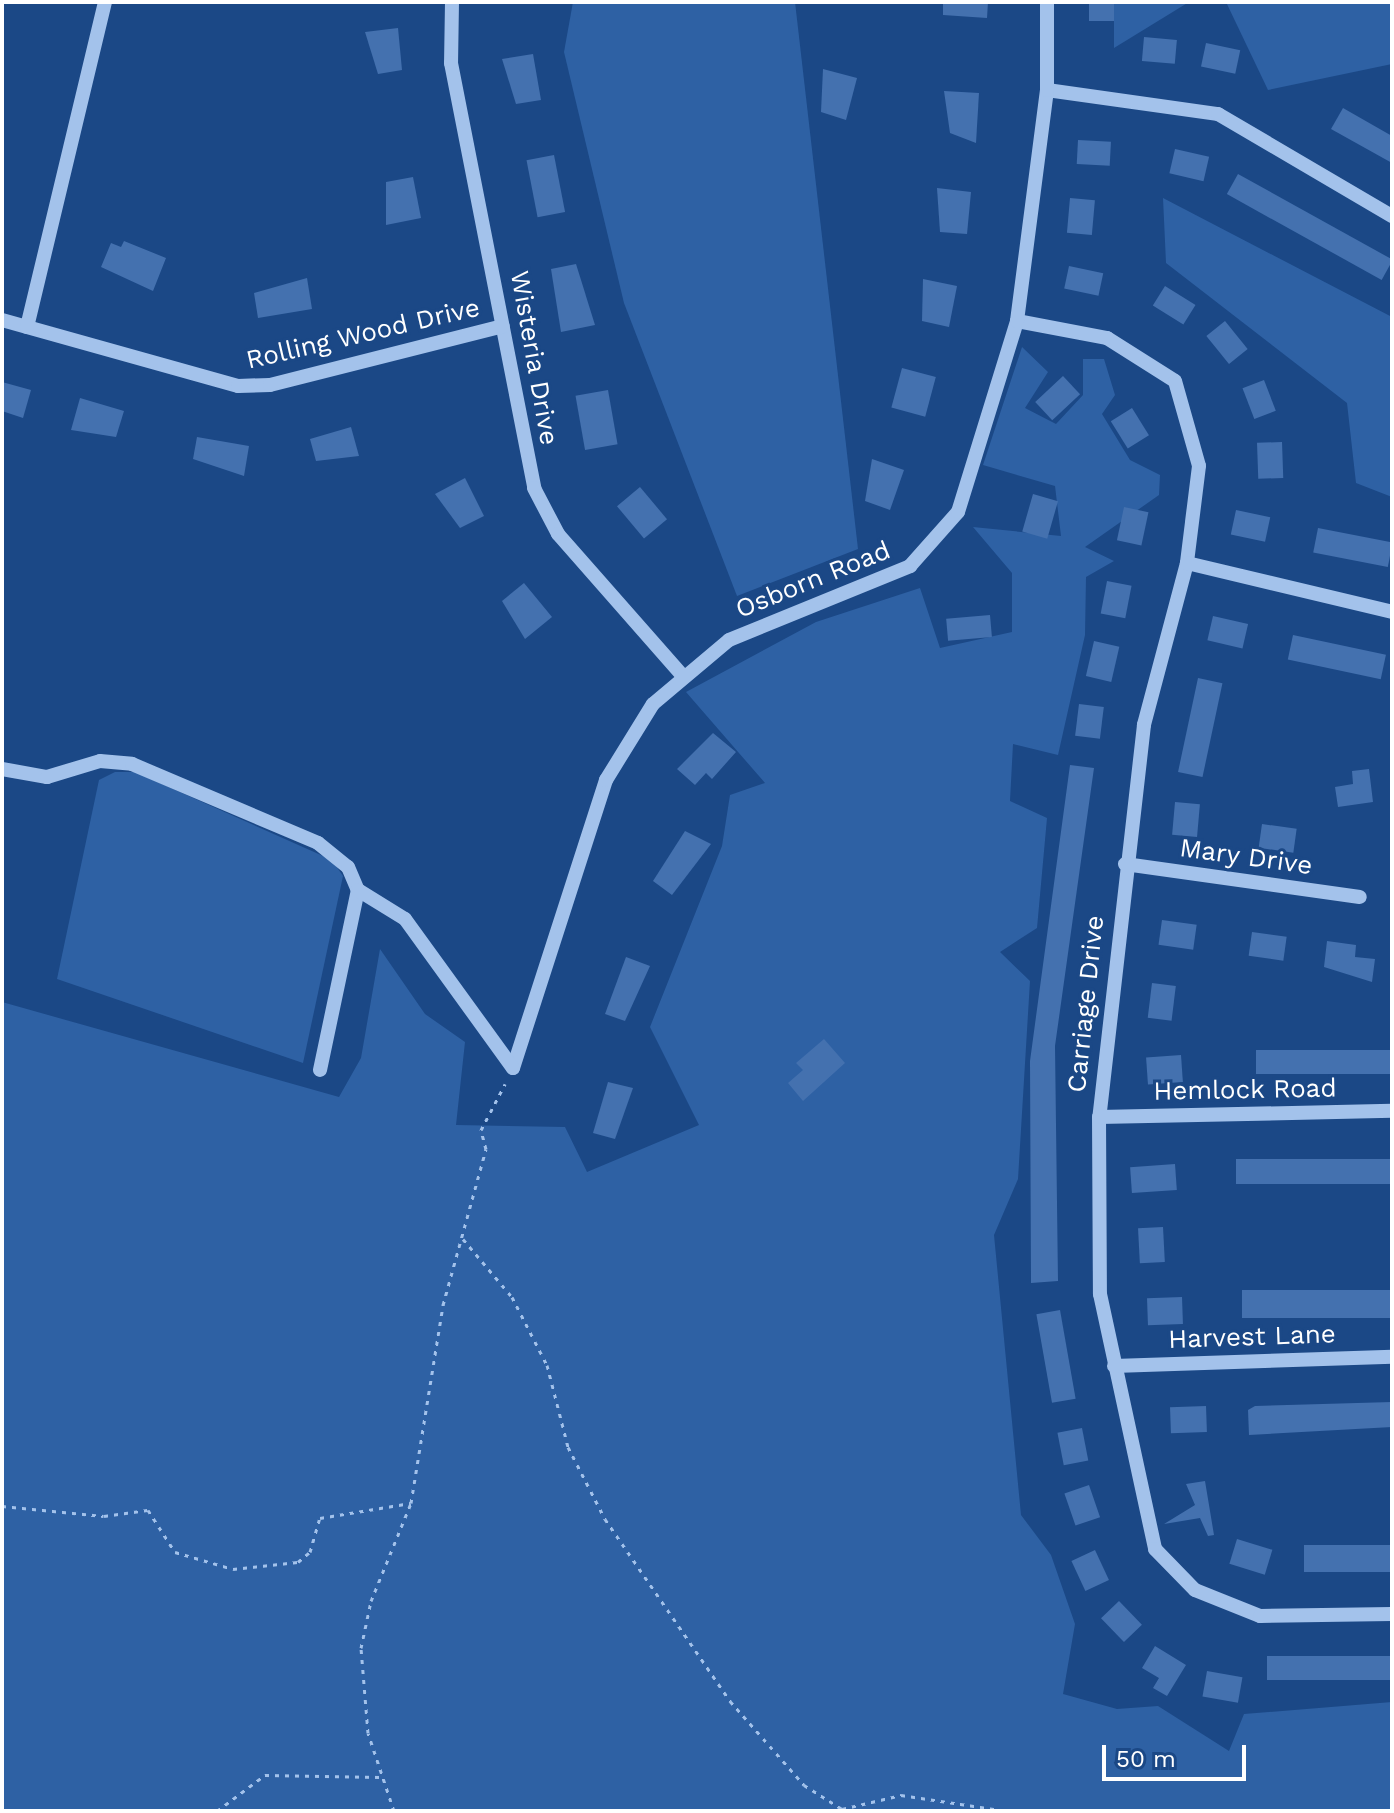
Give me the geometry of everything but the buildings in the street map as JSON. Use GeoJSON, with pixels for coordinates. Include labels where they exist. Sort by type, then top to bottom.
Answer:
{"type":"FeatureCollection","features":[{"type":"Feature","properties":{"kind":"street"},"geometry":{"type":"LineString","coordinates":[[27,327],[105,2]]}},
{"type":"Feature","properties":{"kind":"street","name":"Wisteria Drive"},"geometry":{"type":"LineString","coordinates":[[452,2],[451,63],[534,488],[558,534],[681,674]]}},
{"type":"Feature","properties":{"kind":"street","name":"Osborn Road"},"geometry":{"type":"LineString","coordinates":[[513,1068],[606,780],[627,739],[681,674],[729,640],[910,566],[938,543],[958,512],[1017,321],[1047,90],[1047,2]]}},
{"type":"Feature","properties":{"kind":"street"},"geometry":{"type":"LineString","coordinates":[[1047,90],[1218,114],[1392,216]]}},
{"type":"Feature","properties":{"kind":"street","name":"Rolling Wood Drive"},"geometry":{"type":"LineString","coordinates":[[2,320],[238,386],[270,385],[503,326]]}},
{"type":"Feature","properties":{"kind":"street","name":"Carriage Drive"},"geometry":{"type":"LineString","coordinates":[[1017,321],[1107,338],[1175,381],[1199,466],[1187,563],[1144,725],[1125,864],[1099,1117],[1100,1294],[1155,1549],[1195,1590],[1260,1616],[1392,1614]]}},
{"type":"Feature","properties":{"kind":"street"},"geometry":{"type":"LineString","coordinates":[[1187,563],[1392,612]]}},
{"type":"Feature","properties":{"kind":"street"},"geometry":{"type":"LineString","coordinates":[[2,769],[47,777],[100,761],[132,764],[318,843],[348,867],[358,890],[405,919],[513,1068]]}},
{"type":"Feature","properties":{"kind":"street","name":"Mary Drive"},"geometry":{"type":"LineString","coordinates":[[1125,864],[1360,897]]}},
{"type":"Feature","properties":{"kind":"street"},"geometry":{"type":"LineString","coordinates":[[320,1070],[358,890]]}},
{"type":"Feature","properties":{"kind":"street","name":"Hemlock Road"},"geometry":{"type":"LineString","coordinates":[[1099,1117],[1392,1111]]}},
{"type":"Feature","properties":{"kind":"street","name":"Harvest Lane"},"geometry":{"type":"LineString","coordinates":[[1114,1366],[1392,1357]]}},
{"type":"Feature","properties":{"kind":"path"},"geometry":{"type":"LineString","coordinates":[[394,1811],[380,1777],[361,1648],[371,1601],[411,1503],[443,1305],[486,1149],[481,1130],[513,1068]]}},
{"type":"Feature","properties":{"kind":"path"},"geometry":{"type":"LineString","coordinates":[[463,1239],[512,1297],[547,1365],[568,1447],[605,1519],[730,1701],[804,1785],[843,1810],[901,1795],[1007,1811]]}},
{"type":"Feature","properties":{"kind":"path"},"geometry":{"type":"LineString","coordinates":[[2,1506],[104,1516],[148,1510],[175,1552],[233,1569],[298,1562],[310,1552],[320,1518],[411,1503]]}},
{"type":"Feature","properties":{"kind":"path"},"geometry":{"type":"LineString","coordinates":[[217,1811],[265,1775],[380,1777]]}},
{"type":"Feature","properties":{"kind":"shaded area"},"geometry":{"type":"Polygon","coordinates":[[[573,2],[795,2],[858,549],[737,596],[624,303],[564,52],[573,2]]]}},
{"type":"Feature","properties":{"kind":"shaded area"},"geometry":{"type":"Polygon","coordinates":[[[1114,2],[1189,2],[1114,48],[1114,2]]]}},
{"type":"Feature","properties":{"kind":"shaded area"},"geometry":{"type":"Polygon","coordinates":[[[1226,2],[1392,2],[1392,64],[1268,90],[1226,2]]]}},
{"type":"Feature","properties":{"kind":"shaded area"},"geometry":{"type":"Polygon","coordinates":[[[1163,198],[1392,317],[1392,497],[1356,483],[1347,403],[1166,263],[1163,198]]]}},
{"type":"Feature","properties":{"kind":"shaded area"},"geometry":{"type":"Polygon","coordinates":[[[1022,347],[1048,372],[1025,408],[1056,424],[1083,395],[1083,359],[1104,359],[1115,395],[1102,414],[1130,460],[1160,475],[1159,495],[1085,547],[1114,561],[1086,577],[1085,635],[1058,755],[1013,744],[1010,801],[1047,818],[1037,928],[1000,952],[1030,981],[1018,1179],[994,1235],[1021,1515],[1051,1555],[1075,1624],[1063,1694],[1117,1709],[1158,1706],[1229,1751],[1244,1714],[1392,1702],[1392,1811],[2,1811],[2,1002],[339,1097],[361,1058],[380,949],[425,1014],[465,1042],[456,1125],[565,1127],[587,1172],[699,1125],[650,1027],[722,846],[730,795],[765,783],[686,692],[816,622],[920,588],[940,648],[1012,632],[1012,573],[973,527],[1061,536],[1055,486],[983,465],[1022,347]]]}},
{"type":"Feature","properties":{"kind":"shaded area"},"geometry":{"type":"Polygon","coordinates":[[[115,772],[135,772],[332,860],[343,876],[303,1063],[57,979],[99,780],[115,772]]]}}]}
